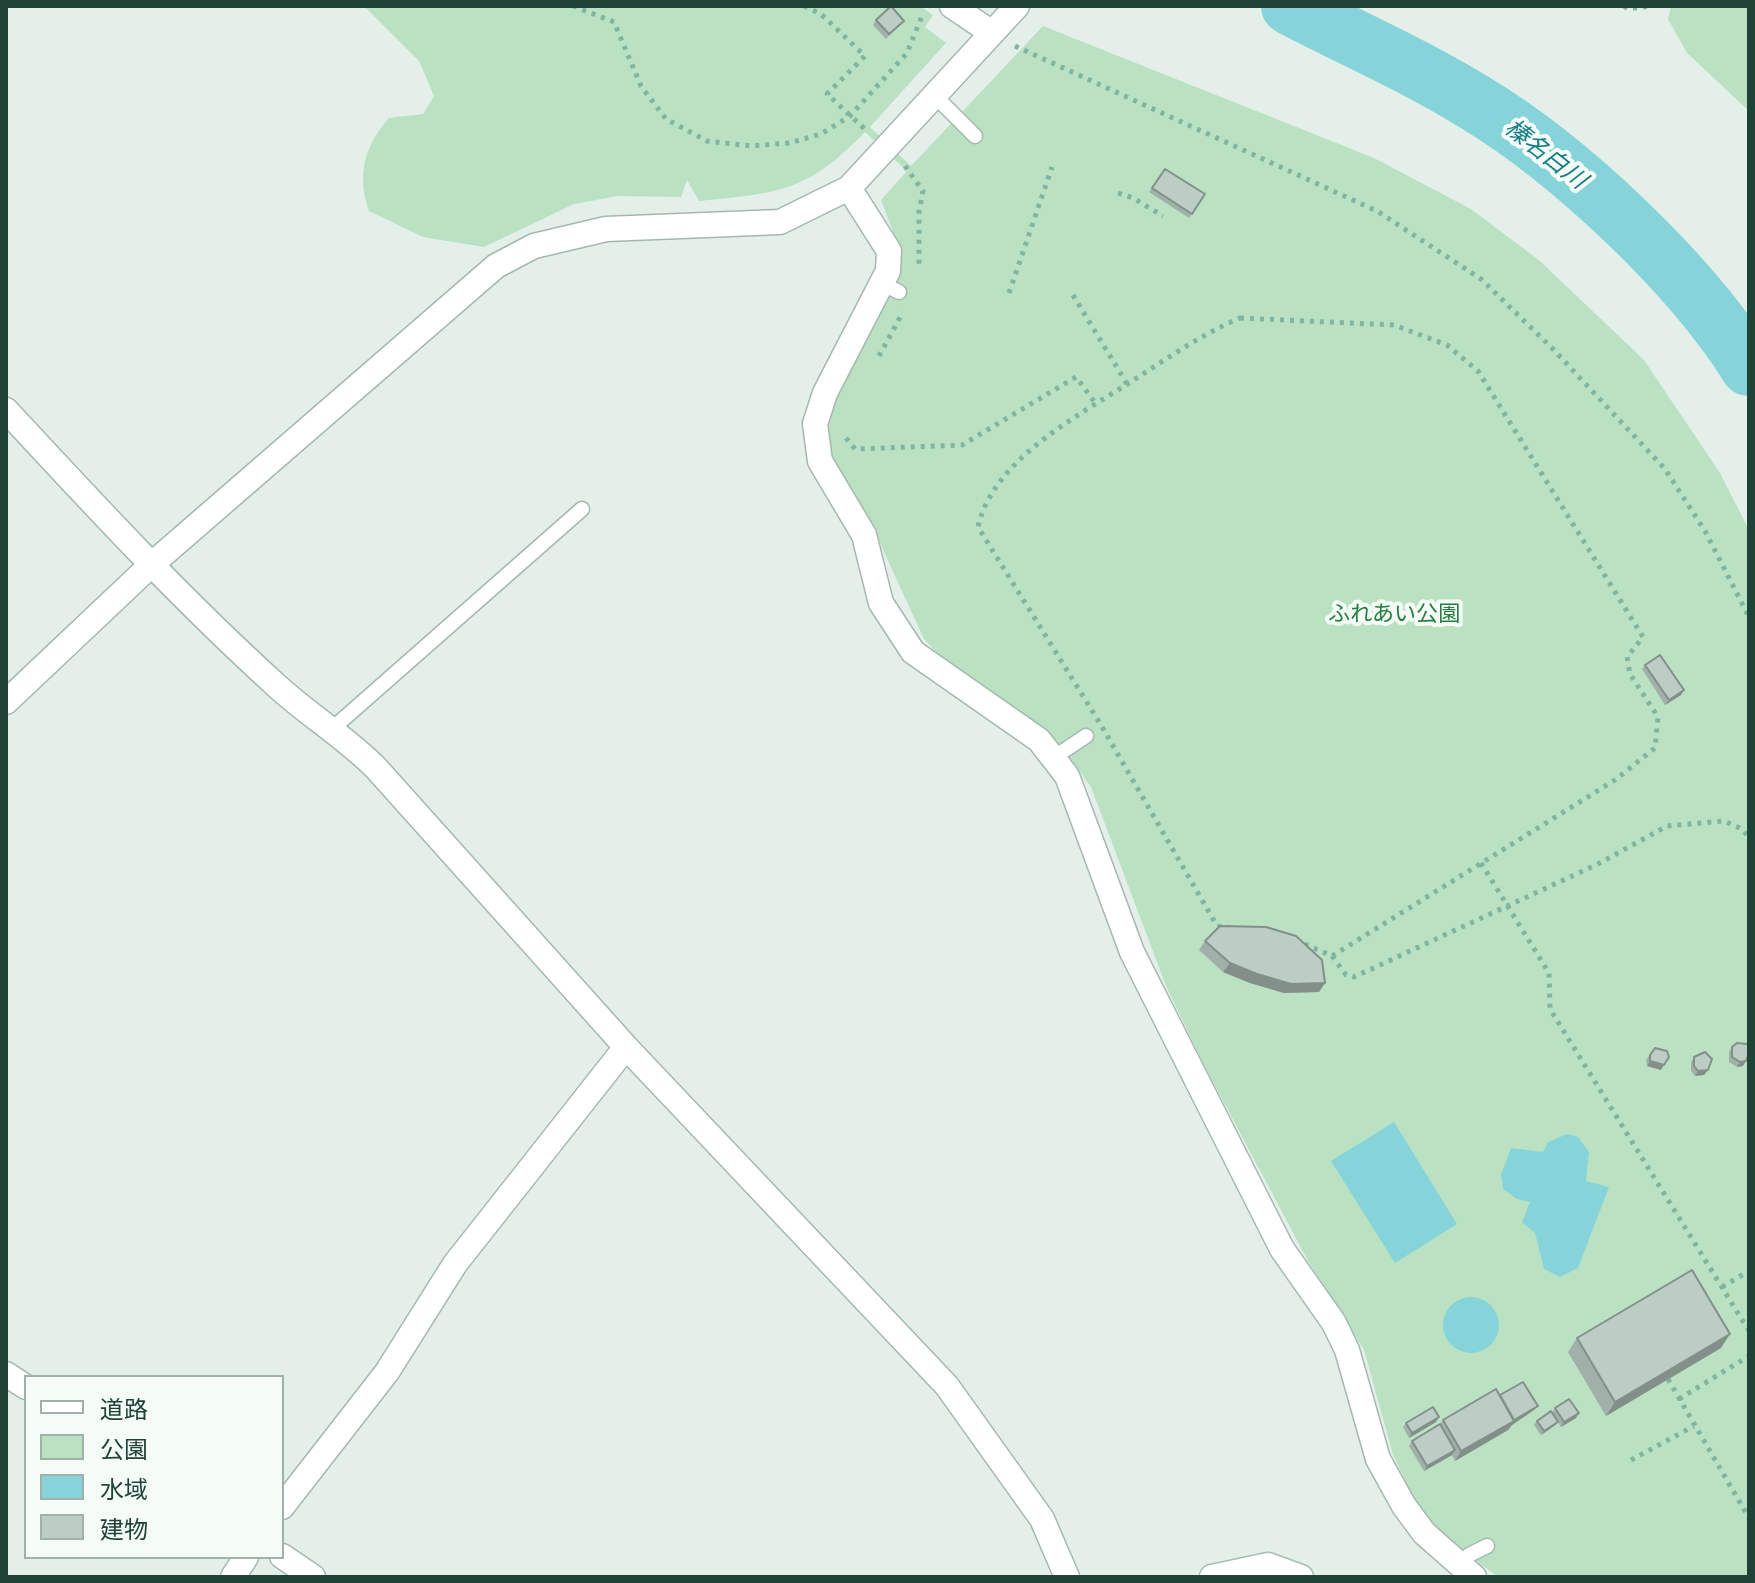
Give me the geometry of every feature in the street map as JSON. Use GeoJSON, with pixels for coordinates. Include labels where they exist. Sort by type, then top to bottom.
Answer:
{"type":"FeatureCollection","features":[{"type":"Feature","properties":{"kind":"street"},"geometry":{"type":"LineString","coordinates":[[6,702],[151,565],[496,266],[534,246],[606,229],[780,222],[849,188],[1006,25],[952,6]]}},
{"type":"Feature","properties":{"kind":"street"},"geometry":{"type":"LineString","coordinates":[[849,188],[889,251],[891,288],[817,410],[816,441],[820,461],[864,535],[881,603],[913,652],[1039,740],[1067,776],[1139,966],[1282,1249],[1334,1323],[1347,1350],[1378,1459],[1404,1506],[1424,1533],[1468,1573]]}},
{"type":"Feature","properties":{"kind":"street"},"geometry":{"type":"LineString","coordinates":[[6,410],[151,565],[279,689],[332,729],[376,768],[626,1047],[947,1386],[1042,1519],[1067,1577]]}},
{"type":"Feature","properties":{"kind":"street"},"geometry":{"type":"LineString","coordinates":[[284,1504],[387,1372],[455,1264],[626,1047]]}},
{"type":"Feature","properties":{"kind":"street"},"geometry":{"type":"LineString","coordinates":[[6,1374],[24,1386]]}},
{"type":"Feature","properties":{"kind":"street"},"geometry":{"type":"LineString","coordinates":[[284,1557],[313,1577]]}},
{"type":"Feature","properties":{"kind":"street"},"geometry":{"type":"LineString","coordinates":[[233,1577],[245,1559]]}},
{"type":"Feature","properties":{"kind":"street"},"geometry":{"type":"LineString","coordinates":[[1212,1577],[1268,1565],[1301,1577]]}},
{"type":"Feature","properties":{"kind":"lane"},"geometry":{"type":"LineString","coordinates":[[935,96],[975,136]]}},
{"type":"Feature","properties":{"kind":"lane"},"geometry":{"type":"LineString","coordinates":[[332,729],[582,509]]}},
{"type":"Feature","properties":{"kind":"lane"},"geometry":{"type":"LineString","coordinates":[[1053,758],[1086,736]]}},
{"type":"Feature","properties":{"kind":"lane"},"geometry":{"type":"LineString","coordinates":[[1468,1573],[1469,1555],[1487,1546]]}},
{"type":"Feature","properties":{"kind":"path"},"geometry":{"type":"LineString","coordinates":[[573,6],[614,22],[648,96],[666,119],[707,141],[751,146],[789,143],[821,134],[850,116],[907,53],[922,16]]}},
{"type":"Feature","properties":{"kind":"path"},"geometry":{"type":"LineString","coordinates":[[804,6],[821,14],[865,56],[827,94],[873,135]]}},
{"type":"Feature","properties":{"kind":"path"},"geometry":{"type":"LineString","coordinates":[[1624,6],[1628,9],[1650,6]]}},
{"type":"Feature","properties":{"kind":"path"},"geometry":{"type":"LineString","coordinates":[[1006,25],[1377,211],[1481,279],[1552,348],[1665,469],[1705,531],[1749,617]]}},
{"type":"Feature","properties":{"kind":"path"},"geometry":{"type":"LineString","coordinates":[[901,162],[923,191]]}},
{"type":"Feature","properties":{"kind":"path"},"geometry":{"type":"LineString","coordinates":[[1009,293],[1052,167]]}},
{"type":"Feature","properties":{"kind":"path"},"geometry":{"type":"LineString","coordinates":[[1118,193],[1163,216]]}},
{"type":"Feature","properties":{"kind":"path"},"geometry":{"type":"LineString","coordinates":[[1073,295],[1127,384]]}},
{"type":"Feature","properties":{"kind":"path"},"geometry":{"type":"LineString","coordinates":[[1332,956],[1615,780],[1655,748],[1658,717],[1630,674],[1627,657],[1643,637],[1478,371],[1447,345],[1394,325],[1240,318],[1211,330],[1053,429],[997,486],[982,510],[978,527],[1101,725],[1217,926],[1282,934],[1332,956],[1346,975],[1354,977],[1508,903],[1598,864],[1667,826],[1724,821],[1742,829],[1749,838]]}},
{"type":"Feature","properties":{"kind":"path"},"geometry":{"type":"LineString","coordinates":[[845,438],[855,449],[962,445],[1076,377],[1096,404]]}},
{"type":"Feature","properties":{"kind":"path"},"geometry":{"type":"LineString","coordinates":[[1481,863],[1549,973],[1550,1009],[1749,1331]]}},
{"type":"Feature","properties":{"kind":"path"},"geometry":{"type":"LineString","coordinates":[[1722,1287],[1749,1271]]}},
{"type":"Feature","properties":{"kind":"path"},"geometry":{"type":"LineString","coordinates":[[1679,1399],[1749,1356]]}},
{"type":"Feature","properties":{"kind":"path"},"geometry":{"type":"LineString","coordinates":[[1668,1379],[1749,1518]]}},
{"type":"Feature","properties":{"kind":"path"},"geometry":{"type":"LineString","coordinates":[[1631,1460],[1694,1426]]}},
{"type":"Feature","properties":{"kind":"green space","name":"ふれあい公園"},"geometry":{"type":"Polygon","coordinates":[[[364,6],[920,6],[933,15],[925,27],[946,43],[870,127],[911,166],[1043,26],[1374,158],[1471,209],[1540,261],[1644,360],[1720,473],[1749,530],[1749,1577],[1498,1577],[1451,1542],[1419,1509],[1393,1455],[1364,1350],[1308,1261],[1203,1063],[1166,986],[1091,787],[1064,750],[945,662],[924,639],[873,528],[838,474],[826,446],[830,406],[898,245],[881,200],[907,171],[865,132],[826,167],[791,186],[772,191],[699,201],[687,180],[681,197],[618,196],[574,204],[484,247],[423,237],[369,211],[365,198],[365,161],[381,128],[389,118],[423,114],[434,96],[419,61],[364,6]]]}},
{"type":"Feature","properties":{"kind":"green space"},"geometry":{"type":"Polygon","coordinates":[[[1671,6],[1749,6],[1749,111],[1687,53],[1668,19],[1671,6]]]}},
{"type":"Feature","properties":{"kind":"water"},"geometry":{"type":"Polygon","coordinates":[[[1394,1122],[1457,1224],[1395,1263],[1331,1161],[1394,1122]]]}},
{"type":"Feature","properties":{"kind":"water"},"geometry":{"type":"Polygon","coordinates":[[[1567,1134],[1578,1137],[1589,1152],[1586,1181],[1609,1187],[1578,1268],[1560,1277],[1544,1269],[1535,1233],[1522,1222],[1530,1202],[1517,1199],[1503,1189],[1501,1175],[1511,1148],[1543,1152],[1548,1142],[1567,1134]]]}},
{"type":"Feature","properties":{"kind":"water"},"geometry":{"type":"Polygon","coordinates":[[[1471,1297],[1491,1305],[1499,1325],[1491,1345],[1471,1353],[1451,1345],[1443,1325],[1451,1305],[1471,1297]]]}},
{"type":"Feature","properties":{"kind":"building"},"geometry":{"type":"Polygon","coordinates":[[[891,6],[904,21],[889,34],[876,20],[891,6]]]}},
{"type":"Feature","properties":{"kind":"building"},"geometry":{"type":"Polygon","coordinates":[[[1165,169],[1205,194],[1192,214],[1152,188],[1165,169]]]}},
{"type":"Feature","properties":{"kind":"building"},"geometry":{"type":"Polygon","coordinates":[[[1660,655],[1684,690],[1669,700],[1645,665],[1660,655]]]}},
{"type":"Feature","properties":{"kind":"building"},"geometry":{"type":"Polygon","coordinates":[[[1220,926],[1266,927],[1296,936],[1322,960],[1325,983],[1291,984],[1230,963],[1205,941],[1220,926]]]}},
{"type":"Feature","properties":{"kind":"building"},"geometry":{"type":"Polygon","coordinates":[[[1737,1043],[1749,1047],[1746,1061],[1740,1062],[1732,1057],[1732,1047],[1737,1043]]]}},
{"type":"Feature","properties":{"kind":"building"},"geometry":{"type":"Polygon","coordinates":[[[1655,1048],[1667,1051],[1669,1057],[1664,1065],[1650,1061],[1655,1048]]]}},
{"type":"Feature","properties":{"kind":"building"},"geometry":{"type":"Polygon","coordinates":[[[1705,1052],[1712,1059],[1708,1070],[1698,1071],[1694,1066],[1694,1057],[1705,1052]]]}},
{"type":"Feature","properties":{"kind":"building"},"geometry":{"type":"Polygon","coordinates":[[[1692,1270],[1730,1334],[1615,1402],[1577,1338],[1692,1270]]]}},
{"type":"Feature","properties":{"kind":"building"},"geometry":{"type":"Polygon","coordinates":[[[1523,1382],[1538,1406],[1514,1420],[1500,1395],[1523,1382]]]}},
{"type":"Feature","properties":{"kind":"building"},"geometry":{"type":"Polygon","coordinates":[[[1496,1389],[1514,1421],[1461,1451],[1443,1420],[1496,1389]]]}},
{"type":"Feature","properties":{"kind":"building"},"geometry":{"type":"Polygon","coordinates":[[[1569,1399],[1579,1413],[1564,1422],[1555,1408],[1569,1399]]]}},
{"type":"Feature","properties":{"kind":"building"},"geometry":{"type":"Polygon","coordinates":[[[1433,1407],[1439,1417],[1412,1433],[1406,1423],[1433,1407]]]}},
{"type":"Feature","properties":{"kind":"building"},"geometry":{"type":"Polygon","coordinates":[[[1551,1411],[1558,1422],[1544,1431],[1537,1421],[1551,1411]]]}},
{"type":"Feature","properties":{"kind":"building"},"geometry":{"type":"Polygon","coordinates":[[[1440,1424],[1455,1450],[1427,1466],[1412,1441],[1440,1424]]]}},
{"type":"Feature","properties":{"kind":"waterway","name":"榛名白川"},"geometry":{"type":"LineString","coordinates":[[1290,6],[1452,89],[1549,154],[1661,257],[1724,331],[1749,367]]}}]}
